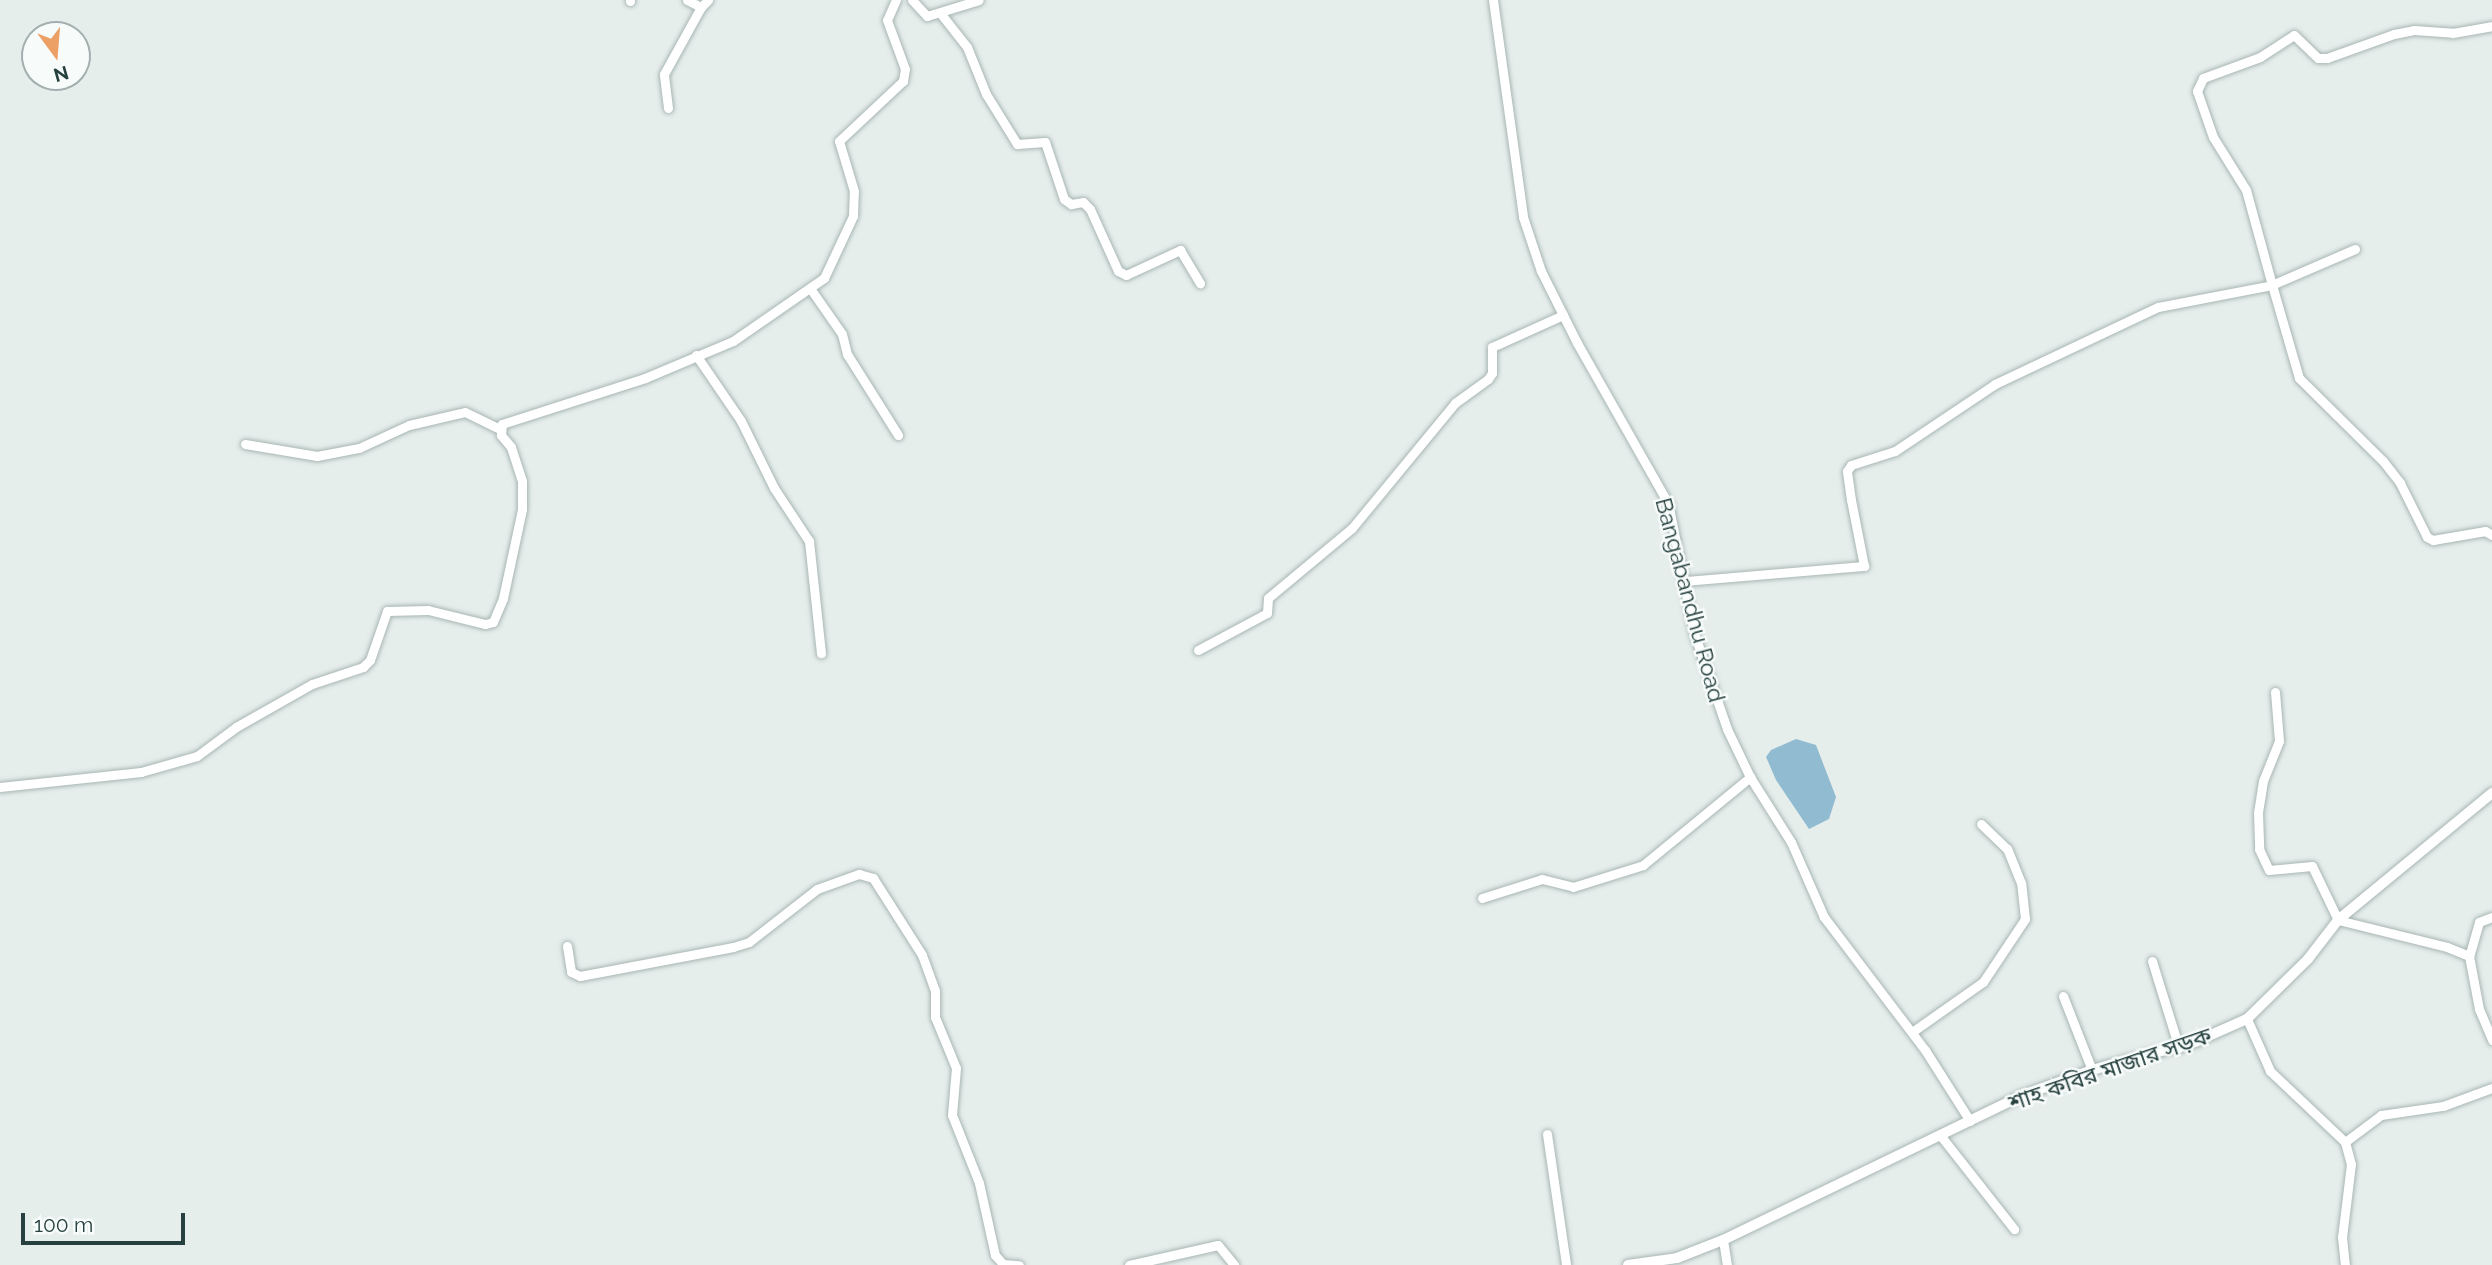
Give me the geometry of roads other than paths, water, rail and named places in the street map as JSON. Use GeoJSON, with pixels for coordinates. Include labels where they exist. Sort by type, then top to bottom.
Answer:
{"type":"FeatureCollection","features":[{"type":"Feature","properties":{"kind":"street"},"geometry":{"type":"LineString","coordinates":[[667,108],[664,74],[705,4],[687,0]]}},
{"type":"Feature","properties":{"kind":"street"},"geometry":{"type":"LineString","coordinates":[[500,429],[524,415],[645,378],[733,341],[812,291],[840,251],[853,216],[854,191],[839,141],[903,81],[905,69],[887,20],[896,0]]}},
{"type":"Feature","properties":{"kind":"street"},"geometry":{"type":"LineString","coordinates":[[912,0],[927,16],[979,0]]}},
{"type":"Feature","properties":{"kind":"street","name":"Bangabandhu Road"},"geometry":{"type":"LineString","coordinates":[[1493,0],[1524,216],[1541,271],[1668,503],[1693,632],[1709,684],[1749,777],[1791,842],[1824,917],[1912,1032],[1970,1121]]}},
{"type":"Feature","properties":{"kind":"street"},"geometry":{"type":"LineString","coordinates":[[941,13],[967,47],[986,94],[1017,144],[1045,142],[1064,199],[1071,204],[1083,202],[1090,209],[1118,271],[1126,275],[1180,250],[1200,283]]}},
{"type":"Feature","properties":{"kind":"street"},"geometry":{"type":"LineString","coordinates":[[2492,26],[2453,33],[2394,34],[2327,58],[2318,58],[2294,36],[2260,57],[2203,78],[2197,91],[2213,137],[2246,190],[2299,378],[2389,468],[2427,537],[2433,540],[2485,531],[2492,535]]}},
{"type":"Feature","properties":{"kind":"street"},"geometry":{"type":"LineString","coordinates":[[1685,581],[1864,566],[1850,500],[1847,471],[1851,465],[1895,451],[1995,384],[2158,307],[2272,285],[2355,249]]}},
{"type":"Feature","properties":{"kind":"street"},"geometry":{"type":"LineString","coordinates":[[812,291],[842,334],[847,354],[898,435]]}},
{"type":"Feature","properties":{"kind":"street"},"geometry":{"type":"LineString","coordinates":[[1198,650],[1267,614],[1268,598],[1352,528],[1455,403],[1488,379],[1492,373],[1492,347],[1563,315]]}},
{"type":"Feature","properties":{"kind":"street"},"geometry":{"type":"LineString","coordinates":[[696,355],[741,421],[774,488],[809,541],[821,653]]}},
{"type":"Feature","properties":{"kind":"street"},"geometry":{"type":"LineString","coordinates":[[0,787],[141,772],[197,756],[236,727],[312,684],[363,667],[378,643],[387,611],[428,610],[485,625],[492,622],[503,598],[522,509],[522,481],[500,429],[465,412],[409,425],[359,448],[317,456],[245,444]]}},
{"type":"Feature","properties":{"kind":"street"},"geometry":{"type":"LineString","coordinates":[[2276,692],[2278,741],[2263,780],[2259,849],[2269,870],[2312,866],[2338,920],[2448,947],[2469,957]]}},
{"type":"Feature","properties":{"kind":"street"},"geometry":{"type":"LineString","coordinates":[[1482,898],[1542,879],[1573,887],[1643,865],[1749,777]]}},
{"type":"Feature","properties":{"kind":"street","name":"শাহ কবির মাজার সড়ক"},"geometry":{"type":"LineString","coordinates":[[1628,1265],[1677,1258],[1723,1240],[2021,1096],[2092,1070],[2179,1048],[2246,1019],[2308,959],[2338,920],[2492,793]]}},
{"type":"Feature","properties":{"kind":"street"},"geometry":{"type":"LineString","coordinates":[[1912,1032],[1983,982],[2025,919],[2021,883],[2007,849],[1981,824]]}},
{"type":"Feature","properties":{"kind":"street"},"geometry":{"type":"LineString","coordinates":[[567,946],[570,972],[580,976],[733,947],[749,942],[817,889],[859,874],[873,878],[922,955],[935,991],[935,1017],[956,1068],[952,1115],[979,1183],[995,1255],[1003,1264],[1019,1265]]}},
{"type":"Feature","properties":{"kind":"street"},"geometry":{"type":"LineString","coordinates":[[2492,917],[2479,922],[2469,957],[2479,1009],[2492,1040]]}},
{"type":"Feature","properties":{"kind":"street"},"geometry":{"type":"LineString","coordinates":[[2152,961],[2179,1048]]}},
{"type":"Feature","properties":{"kind":"street"},"geometry":{"type":"LineString","coordinates":[[2063,996],[2092,1070]]}},
{"type":"Feature","properties":{"kind":"street"},"geometry":{"type":"LineString","coordinates":[[2246,1019],[2270,1070],[2345,1142],[2351,1164],[2342,1237],[2344,1265]]}},
{"type":"Feature","properties":{"kind":"street"},"geometry":{"type":"LineString","coordinates":[[2345,1142],[2381,1115],[2444,1106],[2492,1088]]}},
{"type":"Feature","properties":{"kind":"street"},"geometry":{"type":"LineString","coordinates":[[1548,1134],[1566,1265]]}},
{"type":"Feature","properties":{"kind":"street"},"geometry":{"type":"LineString","coordinates":[[1940,1135],[2014,1229]]}},
{"type":"Feature","properties":{"kind":"street"},"geometry":{"type":"LineString","coordinates":[[1723,1240],[1727,1265]]}},
{"type":"Feature","properties":{"kind":"street"},"geometry":{"type":"LineString","coordinates":[[1129,1265],[1218,1245],[1234,1265]]}},
{"type":"Feature","properties":{"kind":"water"},"geometry":{"type":"Polygon","coordinates":[[[1796,739],[1816,745],[1836,797],[1829,819],[1809,829],[1776,780],[1766,757],[1771,750],[1796,739]]]}}]}
